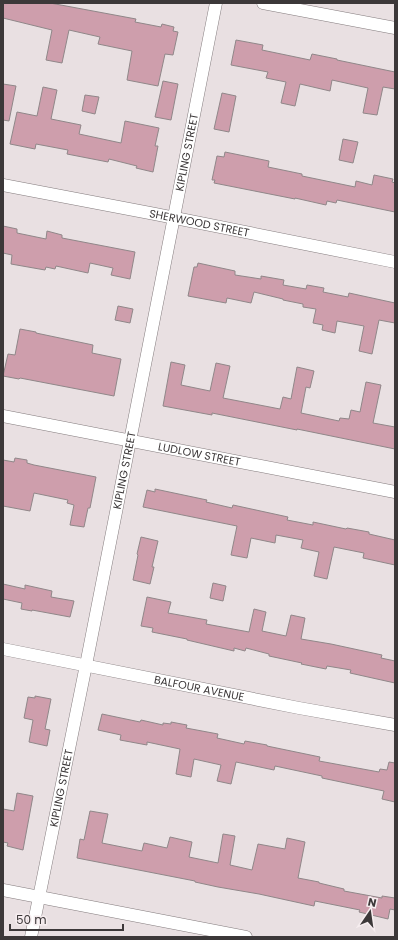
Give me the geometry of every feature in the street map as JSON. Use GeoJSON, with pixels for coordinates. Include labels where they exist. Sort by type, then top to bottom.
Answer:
{"type":"FeatureCollection","features":[{"type":"Feature","properties":{"kind":"street","name":"KIPLING STREET"},"geometry":{"type":"LineString","coordinates":[[31,937],[216,3]]}},
{"type":"Feature","properties":{"kind":"street"},"geometry":{"type":"LineString","coordinates":[[263,3],[395,28]]}},
{"type":"Feature","properties":{"kind":"street","name":"SHERWOOD STREET"},"geometry":{"type":"LineString","coordinates":[[3,185],[395,262]]}},
{"type":"Feature","properties":{"kind":"street","name":"LUDLOW STREET"},"geometry":{"type":"LineString","coordinates":[[3,416],[395,492]]}},
{"type":"Feature","properties":{"kind":"street","name":"BALFOUR AVENUE"},"geometry":{"type":"LineString","coordinates":[[3,649],[299,708],[395,725]]}},
{"type":"Feature","properties":{"kind":"street"},"geometry":{"type":"LineString","coordinates":[[3,890],[246,937]]}},
{"type":"Feature","properties":{"kind":"building"},"geometry":{"type":"Polygon","coordinates":[[[3,3],[50,3],[136,19],[135,22],[161,27],[162,24],[174,27],[173,31],[178,32],[173,55],[165,54],[158,86],[127,80],[132,51],[98,44],[100,37],[69,30],[62,63],[46,60],[52,30],[3,18],[3,3]]]}},
{"type":"Feature","properties":{"kind":"building"},"geometry":{"type":"Polygon","coordinates":[[[236,40],[263,45],[262,50],[310,60],[312,54],[395,72],[395,89],[383,87],[377,115],[363,113],[368,88],[332,80],[330,91],[300,84],[295,106],[281,103],[286,82],[266,78],[268,72],[231,65],[236,40]]]}},
{"type":"Feature","properties":{"kind":"building"},"geometry":{"type":"Polygon","coordinates":[[[163,81],[178,84],[171,120],[155,117],[163,81]]]}},
{"type":"Feature","properties":{"kind":"building"},"geometry":{"type":"Polygon","coordinates":[[[3,84],[16,86],[9,121],[3,120],[3,84]]]}},
{"type":"Feature","properties":{"kind":"building"},"geometry":{"type":"Polygon","coordinates":[[[43,87],[57,90],[51,119],[81,125],[79,134],[121,143],[125,121],[159,128],[155,146],[158,146],[153,172],[136,168],[137,166],[109,159],[108,162],[67,154],[68,150],[36,144],[35,149],[10,144],[17,112],[37,116],[43,87]]]}},
{"type":"Feature","properties":{"kind":"building"},"geometry":{"type":"Polygon","coordinates":[[[222,93],[236,96],[229,132],[214,129],[222,93]]]}},
{"type":"Feature","properties":{"kind":"building"},"geometry":{"type":"Polygon","coordinates":[[[85,95],[99,97],[95,114],[82,111],[85,95]]]}},
{"type":"Feature","properties":{"kind":"building"},"geometry":{"type":"Polygon","coordinates":[[[343,139],[358,142],[353,163],[339,160],[343,139]]]}},
{"type":"Feature","properties":{"kind":"building"},"geometry":{"type":"Polygon","coordinates":[[[225,152],[269,161],[268,167],[355,187],[356,181],[372,185],[374,175],[393,179],[392,182],[395,183],[395,212],[337,200],[336,203],[327,201],[326,205],[214,183],[215,180],[212,180],[217,156],[224,157],[225,152]]]}},
{"type":"Feature","properties":{"kind":"building"},"geometry":{"type":"Polygon","coordinates":[[[3,226],[17,229],[17,233],[46,239],[47,231],[62,235],[62,238],[135,252],[130,279],[111,275],[113,268],[90,263],[88,273],[56,266],[55,269],[46,267],[45,270],[11,264],[12,255],[3,253],[3,226]]]}},
{"type":"Feature","properties":{"kind":"building"},"geometry":{"type":"Polygon","coordinates":[[[198,263],[235,271],[235,275],[261,279],[261,276],[284,280],[283,285],[306,289],[307,285],[324,288],[323,292],[348,297],[349,293],[395,303],[395,323],[379,320],[372,354],[359,351],[364,326],[337,321],[335,333],[322,330],[323,325],[313,323],[316,309],[303,307],[303,304],[254,292],[251,303],[227,298],[226,303],[188,296],[194,267],[197,267],[198,263]]]}},
{"type":"Feature","properties":{"kind":"building"},"geometry":{"type":"Polygon","coordinates":[[[118,306],[133,309],[130,323],[115,320],[118,306]]]}},
{"type":"Feature","properties":{"kind":"building"},"geometry":{"type":"Polygon","coordinates":[[[20,329],[93,345],[92,353],[121,359],[114,396],[3,376],[8,354],[15,355],[20,329]]]}},
{"type":"Feature","properties":{"kind":"building"},"geometry":{"type":"Polygon","coordinates":[[[171,362],[185,365],[181,385],[210,391],[216,363],[230,366],[223,398],[280,409],[283,397],[291,399],[297,367],[314,371],[310,388],[306,387],[301,413],[339,421],[340,418],[349,419],[351,410],[360,412],[366,382],[381,385],[373,423],[395,427],[395,449],[212,413],[212,415],[163,406],[171,362]]]}},
{"type":"Feature","properties":{"kind":"building"},"geometry":{"type":"Polygon","coordinates":[[[15,458],[27,460],[27,463],[34,465],[96,477],[90,508],[88,508],[84,527],[70,525],[74,505],[67,503],[68,500],[34,493],[30,511],[3,506],[3,460],[14,462],[15,458]]]}},
{"type":"Feature","properties":{"kind":"building"},"geometry":{"type":"Polygon","coordinates":[[[155,489],[207,500],[206,502],[232,508],[233,505],[288,517],[287,520],[313,525],[313,522],[369,532],[369,534],[395,540],[395,565],[363,558],[364,553],[334,547],[327,579],[314,576],[319,552],[301,548],[303,540],[276,535],[275,543],[251,538],[247,558],[231,555],[237,526],[143,507],[147,490],[155,492],[155,489]]]}},
{"type":"Feature","properties":{"kind":"building"},"geometry":{"type":"Polygon","coordinates":[[[141,537],[158,541],[150,584],[133,580],[141,537]]]}},
{"type":"Feature","properties":{"kind":"building"},"geometry":{"type":"Polygon","coordinates":[[[213,583],[226,586],[223,601],[210,598],[213,583]]]}},
{"type":"Feature","properties":{"kind":"building"},"geometry":{"type":"Polygon","coordinates":[[[3,584],[25,589],[25,585],[52,591],[51,597],[74,601],[70,617],[21,609],[22,603],[3,599],[3,584]]]}},
{"type":"Feature","properties":{"kind":"building"},"geometry":{"type":"Polygon","coordinates":[[[147,597],[171,602],[168,613],[207,620],[206,624],[249,632],[254,609],[266,612],[262,631],[286,636],[291,615],[305,618],[301,639],[382,655],[381,658],[395,661],[395,683],[350,673],[351,670],[327,666],[326,669],[269,656],[269,654],[246,648],[245,651],[234,648],[234,651],[152,632],[153,628],[141,626],[147,597]]]}},
{"type":"Feature","properties":{"kind":"building"},"geometry":{"type":"Polygon","coordinates":[[[35,696],[51,699],[45,729],[50,730],[47,746],[29,742],[33,720],[24,718],[28,697],[35,698],[35,696]]]}},
{"type":"Feature","properties":{"kind":"building"},"geometry":{"type":"Polygon","coordinates":[[[102,714],[163,725],[163,723],[171,724],[171,722],[187,725],[186,728],[218,734],[217,738],[244,744],[245,741],[267,745],[320,757],[319,761],[379,772],[380,769],[387,770],[389,762],[395,763],[395,802],[382,799],[384,791],[275,766],[274,770],[236,762],[231,784],[217,781],[221,765],[194,759],[191,777],[176,774],[180,749],[147,742],[147,745],[120,740],[121,735],[98,730],[102,714]]]}},
{"type":"Feature","properties":{"kind":"building"},"geometry":{"type":"Polygon","coordinates":[[[17,793],[33,796],[23,850],[7,846],[8,843],[3,842],[3,809],[14,811],[17,793]]]}},
{"type":"Feature","properties":{"kind":"building"},"geometry":{"type":"Polygon","coordinates":[[[90,811],[108,814],[102,843],[142,851],[144,843],[167,848],[170,837],[192,842],[189,857],[218,863],[223,834],[235,836],[230,865],[252,870],[258,844],[285,849],[287,838],[305,842],[298,878],[344,889],[344,891],[382,898],[382,896],[395,898],[395,910],[390,909],[388,919],[359,912],[360,910],[315,901],[314,906],[77,858],[80,839],[84,840],[90,811]]]}}]}
